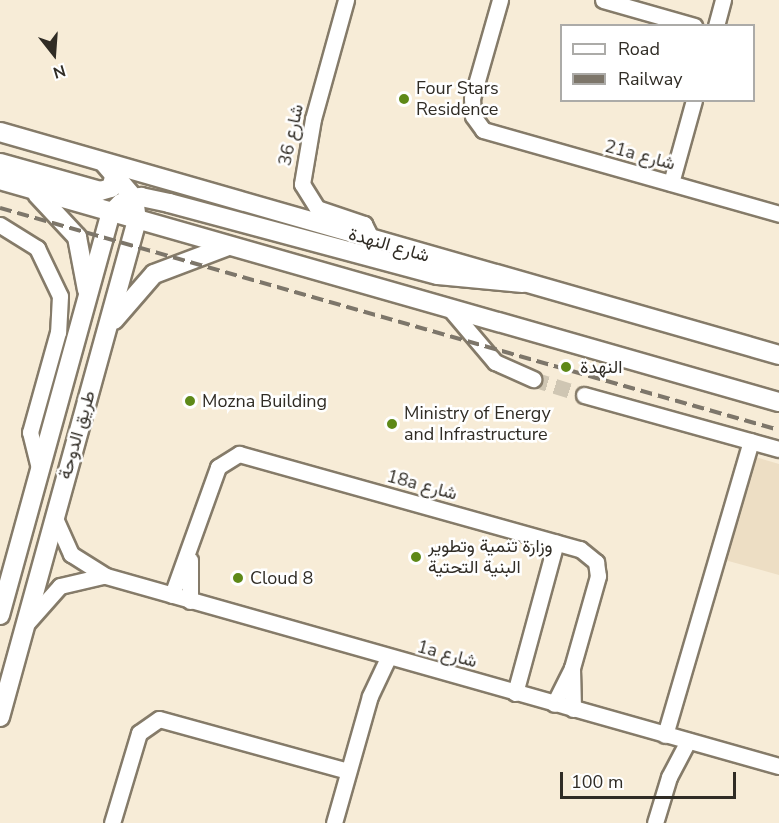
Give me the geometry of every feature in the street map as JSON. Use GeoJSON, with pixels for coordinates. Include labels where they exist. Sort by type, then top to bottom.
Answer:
{"type":"FeatureCollection","features":[{"type":"Feature","properties":{"kind":"main road"},"geometry":{"type":"LineString","coordinates":[[0,121],[6,134]]}},
{"type":"Feature","properties":{"kind":"main road","name":"شارع النهدة"},"geometry":{"type":"LineString","coordinates":[[6,134],[109,169],[372,240],[779,355]]}},
{"type":"Feature","properties":{"kind":"main road"},"geometry":{"type":"LineString","coordinates":[[0,162],[100,191],[111,188],[109,169]]}},
{"type":"Feature","properties":{"kind":"main road","name":"طريق الدوحة"},"geometry":{"type":"LineString","coordinates":[[0,717],[138,220],[134,198],[109,169]]}},
{"type":"Feature","properties":{"kind":"main road"},"geometry":{"type":"LineString","coordinates":[[0,180],[779,402]]}},
{"type":"Feature","properties":{"kind":"main road"},"geometry":{"type":"LineString","coordinates":[[31,189],[77,237],[85,266],[86,316]]}},
{"type":"Feature","properties":{"kind":"main road"},"geometry":{"type":"LineString","coordinates":[[111,213],[134,198],[169,202],[438,275],[523,283]]}},
{"type":"Feature","properties":{"kind":"main road","name":"طريق الدوحة"},"geometry":{"type":"LineString","coordinates":[[0,615],[86,316],[111,213]]}},
{"type":"Feature","properties":{"kind":"main road"},"geometry":{"type":"LineString","coordinates":[[107,328],[154,274],[229,246]]}},
{"type":"Feature","properties":{"kind":"street","name":"شارع 36"},"geometry":{"type":"LineString","coordinates":[[346,0],[313,119],[301,176],[307,197],[317,208],[363,224],[372,240]]}},
{"type":"Feature","properties":{"kind":"street","name":"21a شارع"},"geometry":{"type":"LineString","coordinates":[[501,0],[472,98],[477,123],[491,135],[779,214]]}},
{"type":"Feature","properties":{"kind":"street"},"geometry":{"type":"LineString","coordinates":[[603,0],[687,24]]}},
{"type":"Feature","properties":{"kind":"street"},"geometry":{"type":"LineString","coordinates":[[717,24],[723,0]]}},
{"type":"Feature","properties":{"kind":"street"},"geometry":{"type":"LineString","coordinates":[[671,183],[693,102]]}},
{"type":"Feature","properties":{"kind":"street"},"geometry":{"type":"LineString","coordinates":[[0,225],[37,248],[60,296],[58,333],[30,432],[40,472]]}},
{"type":"Feature","properties":{"kind":"street"},"geometry":{"type":"LineString","coordinates":[[450,309],[495,362],[533,379]]}},
{"type":"Feature","properties":{"kind":"street"},"geometry":{"type":"LineString","coordinates":[[584,394],[779,449]]}},
{"type":"Feature","properties":{"kind":"street"},"geometry":{"type":"LineString","coordinates":[[669,777],[669,736],[751,441]]}},
{"type":"Feature","properties":{"kind":"street","name":"18a شارع"},"geometry":{"type":"LineString","coordinates":[[172,595],[190,554],[218,467],[239,454],[556,542],[587,551],[598,569],[572,668],[554,704]]}},
{"type":"Feature","properties":{"kind":"street","name":"1a شارع"},"geometry":{"type":"LineString","coordinates":[[54,516],[71,554],[106,576],[381,656],[779,766]]}},
{"type":"Feature","properties":{"kind":"street"},"geometry":{"type":"LineString","coordinates":[[515,693],[556,542]]}},
{"type":"Feature","properties":{"kind":"street","name":"18a شارع"},"geometry":{"type":"LineString","coordinates":[[190,554],[190,601]]}},
{"type":"Feature","properties":{"kind":"street","name":"1a شارع"},"geometry":{"type":"LineString","coordinates":[[26,624],[60,586],[106,576]]}},
{"type":"Feature","properties":{"kind":"street"},"geometry":{"type":"LineString","coordinates":[[334,823],[381,656]]}},
{"type":"Feature","properties":{"kind":"street","name":"18a شارع"},"geometry":{"type":"LineString","coordinates":[[572,668],[573,709]]}},
{"type":"Feature","properties":{"kind":"street"},"geometry":{"type":"LineString","coordinates":[[112,823],[136,739],[153,721],[171,720],[348,771]]}},
{"type":"Feature","properties":{"kind":"street"},"geometry":{"type":"LineString","coordinates":[[655,823],[669,777],[688,741]]}},
{"type":"Feature","properties":{"kind":"shaded area"},"geometry":{"type":"Polygon","coordinates":[[[752,456],[779,464],[779,575],[721,559],[752,456]]]}},
{"type":"Feature","properties":{"kind":"tunnel"},"geometry":{"type":"LineString","coordinates":[[533,379],[584,395]]}},
{"type":"Feature","properties":{"kind":"railway"},"geometry":{"type":"LineString","coordinates":[[0,208],[779,430]]}},
{"type":"Feature","properties":{"kind":"place","name":"Four Stars Residence"},"geometry":{"type":"Point","coordinates":[404,99]}},
{"type":"Feature","properties":{"kind":"place","name":"النهدة"},"geometry":{"type":"Point","coordinates":[566,367]}},
{"type":"Feature","properties":{"kind":"place","name":"Mozna Building"},"geometry":{"type":"Point","coordinates":[190,401]}},
{"type":"Feature","properties":{"kind":"place","name":"Ministry of Energy and Infrastructure"},"geometry":{"type":"Point","coordinates":[392,424]}},
{"type":"Feature","properties":{"kind":"place","name":"وزارة تنمية وتطوير البنية التحتية"},"geometry":{"type":"Point","coordinates":[416,557]}},
{"type":"Feature","properties":{"kind":"place","name":"Cloud 8"},"geometry":{"type":"Point","coordinates":[238,578]}}]}
